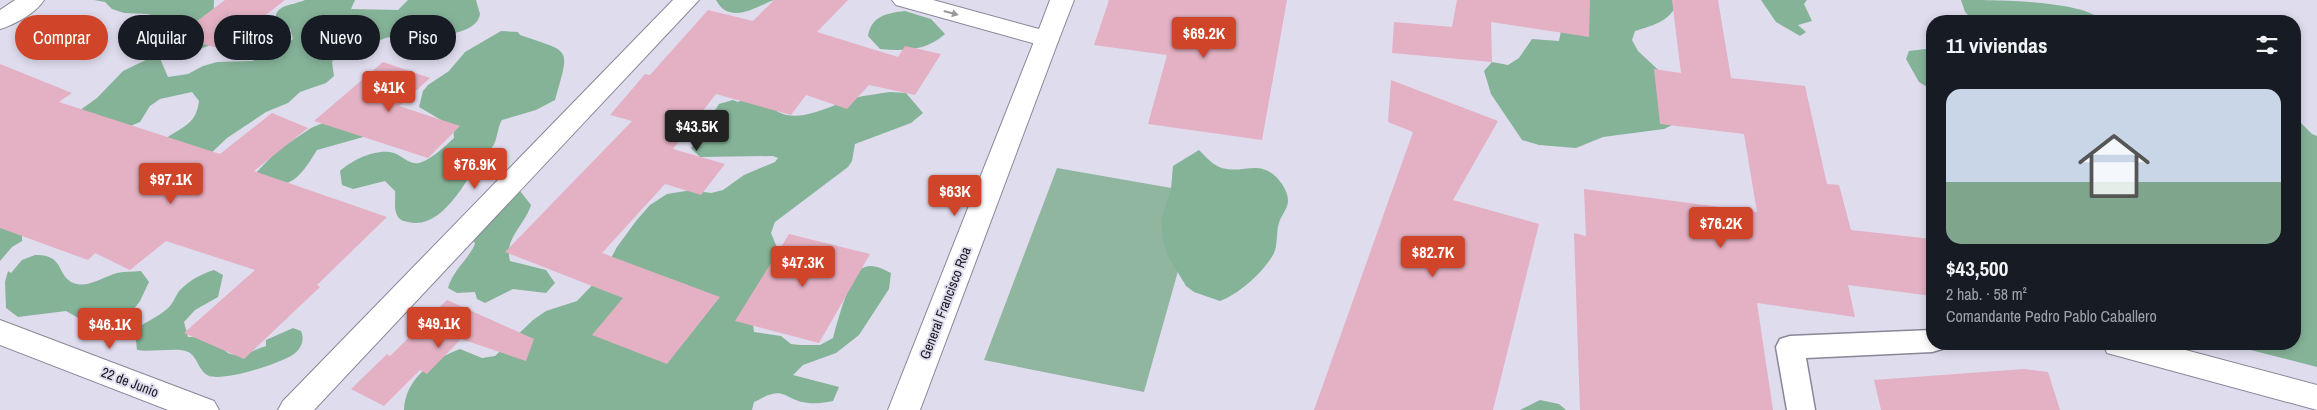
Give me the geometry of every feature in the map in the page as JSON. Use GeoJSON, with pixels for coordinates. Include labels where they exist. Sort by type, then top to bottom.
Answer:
{"type":"FeatureCollection","features":[{"type":"Feature","properties":{"kind":"street"},"geometry":{"type":"LineString","coordinates":[[0,21],[32,0]]}},
{"type":"Feature","properties":{"kind":"street"},"geometry":{"type":"LineString","coordinates":[[294,410],[687,0]]}},
{"type":"Feature","properties":{"kind":"street"},"geometry":{"type":"LineString","coordinates":[[904,0],[1047,40]]}},
{"type":"Feature","properties":{"kind":"street","name":"General Francisco Roa"},"geometry":{"type":"LineString","coordinates":[[904,410],[1062,0]]}},
{"type":"Feature","properties":{"kind":"street","name":"22 de Junio"},"geometry":{"type":"LineString","coordinates":[[0,332],[203,410]]}},
{"type":"Feature","properties":{"kind":"street"},"geometry":{"type":"LineString","coordinates":[[2140,350],[2317,398]]}},
{"type":"Feature","properties":{"kind":"lane"},"geometry":{"type":"LineString","coordinates":[[1801,410],[1790,347],[1926,341]]}},
{"type":"Feature","properties":{"kind":"green space"},"geometry":{"type":"Polygon","coordinates":[[[94,0],[214,0],[213,44],[204,47],[204,15],[124,13],[112,9],[105,2],[94,0]]]}},
{"type":"Feature","properties":{"kind":"green space"},"geometry":{"type":"Polygon","coordinates":[[[305,0],[355,0],[351,9],[398,10],[408,0],[476,0],[480,14],[476,23],[456,33],[456,15],[390,15],[390,37],[380,40],[380,15],[301,15],[301,60],[333,60],[334,76],[326,83],[300,92],[288,103],[266,112],[227,138],[207,157],[163,141],[191,121],[194,116],[199,101],[192,92],[160,99],[150,106],[140,122],[126,128],[76,113],[97,98],[123,71],[146,60],[161,60],[168,77],[188,74],[203,66],[217,62],[291,60],[291,40],[293,39],[291,15],[276,15],[284,6],[305,0]]]}},
{"type":"Feature","properties":{"kind":"green space"},"geometry":{"type":"Polygon","coordinates":[[[716,0],[774,0],[744,12],[736,13],[722,8],[716,0]]]}},
{"type":"Feature","properties":{"kind":"green space"},"geometry":{"type":"Polygon","coordinates":[[[1553,0],[1678,0],[1667,17],[1655,24],[1635,31],[1632,40],[1638,51],[1668,79],[1676,123],[1664,129],[1603,137],[1576,148],[1539,145],[1522,140],[1491,94],[1484,71],[1492,62],[1508,65],[1519,58],[1532,39],[1559,41],[1561,31],[1553,0]]]}},
{"type":"Feature","properties":{"kind":"green space"},"geometry":{"type":"Polygon","coordinates":[[[1761,0],[1807,0],[1804,4],[1812,21],[1798,25],[1806,32],[1800,36],[1776,22],[1761,0]]]}},
{"type":"Feature","properties":{"kind":"green space"},"geometry":{"type":"Polygon","coordinates":[[[1961,0],[2015,1],[2058,5],[2093,15],[1968,15],[1961,0]]]}},
{"type":"Feature","properties":{"kind":"green space"},"geometry":{"type":"Polygon","coordinates":[[[905,11],[931,19],[945,34],[938,40],[923,47],[906,50],[880,49],[868,36],[873,24],[881,17],[905,11]]]}},
{"type":"Feature","properties":{"kind":"green space"},"geometry":{"type":"Polygon","coordinates":[[[501,31],[518,32],[520,35],[550,45],[563,54],[563,70],[555,100],[536,110],[502,120],[493,146],[444,210],[433,218],[421,223],[408,222],[400,219],[396,214],[395,191],[385,181],[353,189],[342,185],[340,171],[365,156],[387,152],[397,154],[412,163],[419,163],[433,156],[454,138],[453,127],[419,107],[423,91],[428,85],[449,71],[465,52],[501,31]]]}},
{"type":"Feature","properties":{"kind":"green space"},"geometry":{"type":"Polygon","coordinates":[[[1926,49],[1926,86],[1919,82],[1906,59],[1909,51],[1926,49]]]}},
{"type":"Feature","properties":{"kind":"green space"},"geometry":{"type":"Polygon","coordinates":[[[890,92],[906,93],[923,113],[911,123],[855,144],[852,161],[848,167],[775,222],[771,233],[778,250],[778,262],[752,317],[754,332],[781,336],[791,344],[820,345],[833,338],[849,288],[859,271],[865,267],[872,266],[891,273],[889,289],[859,335],[836,353],[803,365],[793,375],[839,387],[833,401],[808,403],[778,393],[754,402],[752,410],[404,410],[409,389],[415,380],[440,358],[460,349],[482,358],[495,356],[533,320],[546,311],[577,301],[601,276],[617,247],[650,205],[667,194],[692,190],[711,193],[723,190],[744,175],[775,162],[778,158],[773,156],[700,157],[691,148],[719,104],[733,100],[738,102],[758,93],[780,113],[792,116],[816,112],[855,98],[890,92]]]}},
{"type":"Feature","properties":{"kind":"green space"},"geometry":{"type":"Polygon","coordinates":[[[342,115],[367,136],[317,150],[301,173],[290,182],[276,184],[253,176],[277,151],[311,128],[342,115]]]}},
{"type":"Feature","properties":{"kind":"green space"},"geometry":{"type":"Polygon","coordinates":[[[2301,123],[2312,134],[2317,136],[2317,367],[2250,350],[2301,350],[2301,123]]]}},
{"type":"Feature","properties":{"kind":"green space"},"geometry":{"type":"Polygon","coordinates":[[[1199,150],[1219,167],[1234,170],[1258,168],[1269,172],[1280,182],[1288,198],[1287,206],[1278,227],[1274,253],[1270,260],[1258,275],[1243,288],[1220,301],[1194,292],[1186,286],[1168,256],[1163,242],[1161,220],[1171,189],[1173,166],[1199,150]]]}},
{"type":"Feature","properties":{"kind":"green space"},"geometry":{"type":"Polygon","coordinates":[[[1057,168],[1200,193],[1144,392],[984,360],[1057,168]]]}},
{"type":"Feature","properties":{"kind":"green space"},"geometry":{"type":"Polygon","coordinates":[[[517,187],[531,205],[512,238],[509,253],[510,261],[546,270],[555,283],[546,293],[513,289],[485,303],[477,299],[475,292],[457,293],[448,288],[453,276],[475,244],[472,238],[517,187]]]}},
{"type":"Feature","properties":{"kind":"green space"},"geometry":{"type":"Polygon","coordinates":[[[0,226],[22,231],[22,241],[12,247],[0,261],[0,226]]]}},
{"type":"Feature","properties":{"kind":"green space"},"geometry":{"type":"Polygon","coordinates":[[[35,255],[52,258],[57,262],[66,277],[77,284],[92,283],[120,272],[141,271],[149,282],[134,309],[115,319],[102,321],[82,320],[66,311],[18,317],[6,308],[5,282],[8,271],[11,273],[22,260],[35,255]]]}},
{"type":"Feature","properties":{"kind":"green space"},"geometry":{"type":"Polygon","coordinates":[[[214,270],[223,275],[218,297],[195,310],[184,322],[188,337],[212,340],[229,353],[239,355],[266,346],[266,340],[293,328],[301,331],[303,338],[302,344],[294,354],[265,367],[239,374],[217,377],[206,374],[193,356],[185,351],[137,350],[135,331],[167,309],[180,290],[188,283],[200,275],[214,270]]]}},
{"type":"Feature","properties":{"kind":"green space"},"geometry":{"type":"Polygon","coordinates":[[[1540,400],[1559,404],[1566,410],[1520,410],[1540,400]]]}},
{"type":"Feature","properties":{"kind":"building"},"geometry":{"type":"Polygon","coordinates":[[[225,0],[285,0],[266,15],[214,15],[214,47],[204,44],[204,16],[225,0]]]}},
{"type":"Feature","properties":{"kind":"building"},"geometry":{"type":"Polygon","coordinates":[[[774,0],[848,0],[817,32],[898,57],[905,46],[941,54],[915,95],[869,85],[847,109],[806,95],[791,115],[716,94],[673,149],[725,164],[701,195],[665,184],[602,253],[720,297],[667,364],[592,335],[623,298],[505,252],[632,121],[610,115],[645,74],[650,75],[708,10],[753,21],[774,0]]]}},
{"type":"Feature","properties":{"kind":"building"},"geometry":{"type":"Polygon","coordinates":[[[1109,0],[1287,0],[1262,140],[1148,124],[1167,55],[1094,45],[1109,0]]]}},
{"type":"Feature","properties":{"kind":"building"},"geometry":{"type":"Polygon","coordinates":[[[1457,0],[1590,0],[1589,37],[1491,22],[1492,62],[1392,53],[1394,22],[1452,27],[1457,0]]]}},
{"type":"Feature","properties":{"kind":"building"},"geometry":{"type":"Polygon","coordinates":[[[1672,0],[1718,0],[1731,78],[1805,86],[1827,184],[1839,185],[1851,230],[1926,238],[1926,295],[1848,285],[1855,317],[1757,303],[1773,410],[1580,410],[1574,233],[1586,236],[1584,189],[1757,212],[1744,134],[1660,124],[1654,69],[1681,73],[1672,0]]]}},
{"type":"Feature","properties":{"kind":"building"},"geometry":{"type":"Polygon","coordinates":[[[383,62],[430,78],[399,106],[460,126],[428,158],[314,121],[383,62]]]}},
{"type":"Feature","properties":{"kind":"building"},"geometry":{"type":"Polygon","coordinates":[[[0,64],[72,93],[59,102],[220,154],[272,113],[308,128],[254,171],[387,217],[317,285],[320,287],[244,359],[184,333],[255,270],[166,241],[130,270],[95,253],[88,260],[0,228],[0,64]]]}},
{"type":"Feature","properties":{"kind":"building"},"geometry":{"type":"Polygon","coordinates":[[[1391,80],[1498,121],[1453,200],[1539,224],[1493,410],[1314,410],[1413,132],[1388,122],[1391,80]]]}},
{"type":"Feature","properties":{"kind":"building"},"geometry":{"type":"Polygon","coordinates":[[[789,234],[870,254],[819,343],[735,321],[789,234]]]}},
{"type":"Feature","properties":{"kind":"building"},"geometry":{"type":"Polygon","coordinates":[[[447,300],[534,339],[526,361],[461,339],[427,374],[420,370],[384,406],[351,389],[387,354],[390,356],[447,300]]]}},
{"type":"Feature","properties":{"kind":"building"},"geometry":{"type":"Polygon","coordinates":[[[2024,369],[2048,372],[2060,410],[1881,410],[1874,380],[2024,369]]]}}]}
